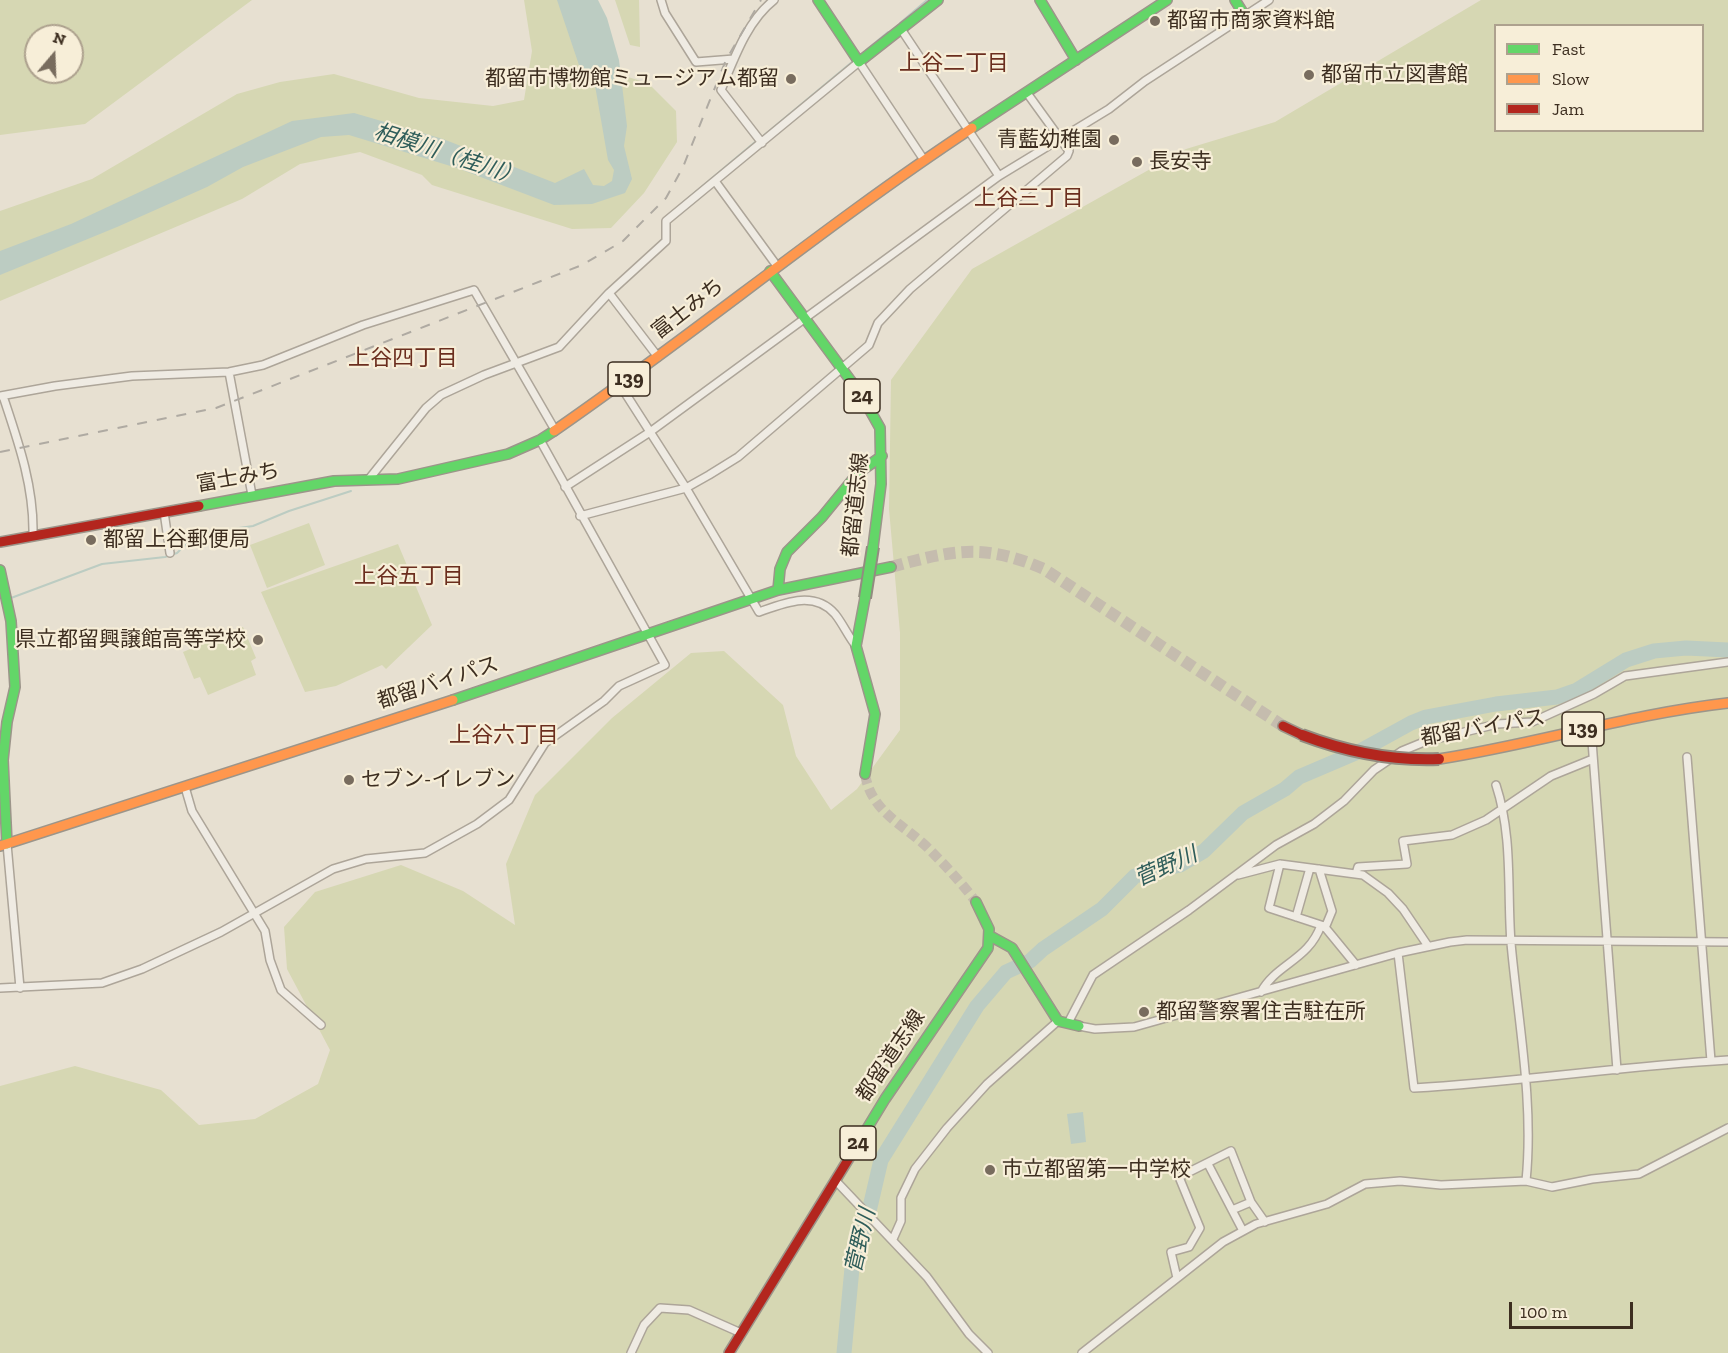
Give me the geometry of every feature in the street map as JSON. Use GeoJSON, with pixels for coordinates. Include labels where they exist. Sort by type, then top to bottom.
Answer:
{"type":"FeatureCollection","features":[{"type":"Feature","properties":{"kind":"main road"},"geometry":{"type":"LineString","coordinates":[[818,0],[859,62],[938,0]]}},
{"type":"Feature","properties":{"kind":"main road"},"geometry":{"type":"LineString","coordinates":[[1040,0],[1076,60]]}},
{"type":"Feature","properties":{"kind":"main road","name":"富士みち"},"geometry":{"type":"LineString","coordinates":[[0,542],[33,534],[334,481],[369,478],[398,479],[508,454],[540,441],[620,385],[774,268],[924,160],[1167,0]]}},
{"type":"Feature","properties":{"kind":"main road"},"geometry":{"type":"LineString","coordinates":[[1235,0],[1245,16]]}},
{"type":"Feature","properties":{"kind":"main road","name":"都留道志線"},"geometry":{"type":"LineString","coordinates":[[774,268],[804,316],[877,420],[882,456],[873,547],[856,646],[875,714],[865,774]]}},
{"type":"Feature","properties":{"kind":"main road"},"geometry":{"type":"LineString","coordinates":[[778,590],[780,569],[787,552],[822,517],[858,473],[882,456]]}},
{"type":"Feature","properties":{"kind":"main road","name":"都留バイパス"},"geometry":{"type":"LineString","coordinates":[[3,845],[650,635],[778,590],[891,567]]}},
{"type":"Feature","properties":{"kind":"main road"},"geometry":{"type":"LineString","coordinates":[[0,570],[11,621],[14,677],[4,721],[3,845]]}},
{"type":"Feature","properties":{"kind":"main road","name":"都留バイパス"},"geometry":{"type":"LineString","coordinates":[[1283,726],[1333,746],[1380,758],[1439,759],[1495,751],[1681,707],[1728,703]]}},
{"type":"Feature","properties":{"kind":"main road"},"geometry":{"type":"LineString","coordinates":[[976,902],[992,938],[1005,942],[1012,948],[1063,1022],[1079,1026]]}},
{"type":"Feature","properties":{"kind":"main road","name":"都留道志線"},"geometry":{"type":"LineString","coordinates":[[729,1353],[885,1100],[988,948],[992,938]]}},
{"type":"Feature","properties":{"kind":"street"},"geometry":{"type":"LineString","coordinates":[[661,0],[665,13],[696,62],[734,59]]}},
{"type":"Feature","properties":{"kind":"street"},"geometry":{"type":"LineString","coordinates":[[762,143],[721,90],[734,59],[761,11],[774,0]]}},
{"type":"Feature","properties":{"kind":"street"},"geometry":{"type":"LineString","coordinates":[[565,487],[650,432],[804,316],[999,176],[1109,109],[1145,81],[1269,0]]}},
{"type":"Feature","properties":{"kind":"street"},"geometry":{"type":"LineString","coordinates":[[900,29],[999,176]]}},
{"type":"Feature","properties":{"kind":"street"},"geometry":{"type":"LineString","coordinates":[[369,478],[426,408],[441,395],[517,362],[559,347],[609,293],[666,241],[666,221],[859,62],[924,160]]}},
{"type":"Feature","properties":{"kind":"street"},"geometry":{"type":"LineString","coordinates":[[580,516],[686,488],[738,456],[841,366],[869,345],[878,323],[910,289],[1067,156],[1069,151],[1027,93]]}},
{"type":"Feature","properties":{"kind":"street"},"geometry":{"type":"LineString","coordinates":[[716,181],[774,268]]}},
{"type":"Feature","properties":{"kind":"street"},"geometry":{"type":"LineString","coordinates":[[33,534],[33,507],[23,457],[1,396],[132,376],[229,372],[263,366],[363,325],[474,290],[555,430]]}},
{"type":"Feature","properties":{"kind":"street"},"geometry":{"type":"LineString","coordinates":[[609,293],[658,357]]}},
{"type":"Feature","properties":{"kind":"street"},"geometry":{"type":"LineString","coordinates":[[229,372],[252,495]]}},
{"type":"Feature","properties":{"kind":"street"},"geometry":{"type":"LineString","coordinates":[[620,385],[686,488],[759,612],[797,600],[825,606],[856,646]]}},
{"type":"Feature","properties":{"kind":"street"},"geometry":{"type":"LineString","coordinates":[[0,988],[102,983],[151,965],[255,913],[333,869],[366,860],[425,853],[477,824],[509,800],[545,743],[604,701],[619,686],[665,665],[540,441]]}},
{"type":"Feature","properties":{"kind":"street"},"geometry":{"type":"LineString","coordinates":[[164,512],[170,553]]}},
{"type":"Feature","properties":{"kind":"street"},"geometry":{"type":"LineString","coordinates":[[893,1239],[899,1230],[905,1189],[920,1163],[987,1084],[1063,1022],[1094,975],[1238,875],[1276,845],[1314,824],[1344,801],[1374,770],[1402,751],[1424,742],[1497,724],[1532,722],[1594,694],[1625,676],[1728,662]]}},
{"type":"Feature","properties":{"kind":"street"},"geometry":{"type":"LineString","coordinates":[[1591,728],[1617,1070]]}},
{"type":"Feature","properties":{"kind":"street"},"geometry":{"type":"LineString","coordinates":[[1686,757],[1711,1061]]}},
{"type":"Feature","properties":{"kind":"street"},"geometry":{"type":"LineString","coordinates":[[1356,873],[1358,867],[1407,864],[1403,841],[1452,834],[1486,820],[1551,776],[1593,759]]}},
{"type":"Feature","properties":{"kind":"street"},"geometry":{"type":"LineString","coordinates":[[1496,785],[1504,808],[1510,872],[1511,940],[1524,1079],[1528,1152],[1526,1180]]}},
{"type":"Feature","properties":{"kind":"street"},"geometry":{"type":"LineString","coordinates":[[185,787],[192,811],[265,931],[270,960],[281,990],[321,1025]]}},
{"type":"Feature","properties":{"kind":"street"},"geometry":{"type":"LineString","coordinates":[[3,845],[20,988]]}},
{"type":"Feature","properties":{"kind":"street"},"geometry":{"type":"LineString","coordinates":[[1238,875],[1280,864],[1364,875],[1388,893],[1418,928],[1428,946]]}},
{"type":"Feature","properties":{"kind":"street"},"geometry":{"type":"LineString","coordinates":[[1280,864],[1269,908],[1323,927],[1356,965]]}},
{"type":"Feature","properties":{"kind":"street"},"geometry":{"type":"LineString","coordinates":[[1296,917],[1310,868]]}},
{"type":"Feature","properties":{"kind":"street"},"geometry":{"type":"LineString","coordinates":[[1261,992],[1271,980],[1316,942],[1332,911],[1320,869]]}},
{"type":"Feature","properties":{"kind":"street"},"geometry":{"type":"LineString","coordinates":[[1079,1026],[1105,1029],[1134,1027],[1398,953],[1467,940],[1728,942]]}},
{"type":"Feature","properties":{"kind":"street"},"geometry":{"type":"LineString","coordinates":[[1398,953],[1414,1088],[1728,1060]]}},
{"type":"Feature","properties":{"kind":"street"},"geometry":{"type":"LineString","coordinates":[[1082,1353],[1223,1242],[1265,1222],[1327,1204],[1365,1184],[1400,1180],[1441,1185],[1526,1180],[1552,1187],[1639,1174],[1728,1128]]}},
{"type":"Feature","properties":{"kind":"street"},"geometry":{"type":"LineString","coordinates":[[1177,1278],[1171,1252],[1189,1247],[1200,1228],[1179,1177],[1231,1151],[1251,1202],[1265,1222]]}},
{"type":"Feature","properties":{"kind":"street"},"geometry":{"type":"LineString","coordinates":[[1208,1164],[1243,1231]]}},
{"type":"Feature","properties":{"kind":"street"},"geometry":{"type":"LineString","coordinates":[[835,1180],[893,1239],[988,1353]]}},
{"type":"Feature","properties":{"kind":"street"},"geometry":{"type":"LineString","coordinates":[[1232,1210],[1251,1202]]}},
{"type":"Feature","properties":{"kind":"street"},"geometry":{"type":"LineString","coordinates":[[632,1353],[644,1325],[660,1308],[689,1310],[741,1333]]}},
{"type":"Feature","properties":{"kind":"green space"},"geometry":{"type":"Polygon","coordinates":[[[0,0],[252,0],[85,124],[0,135],[0,0]]]}},
{"type":"Feature","properties":{"kind":"green space"},"geometry":{"type":"Polygon","coordinates":[[[524,0],[561,0],[594,67],[648,83],[676,111],[677,142],[644,193],[611,228],[572,229],[432,185],[422,175],[360,152],[300,164],[242,199],[0,301],[0,211],[92,179],[237,94],[280,82],[334,74],[419,98],[493,106],[524,100],[532,51],[524,0]]]}},
{"type":"Feature","properties":{"kind":"green space"},"geometry":{"type":"Polygon","coordinates":[[[615,0],[639,0],[640,47],[630,45],[615,0]]]}},
{"type":"Feature","properties":{"kind":"green space"},"geometry":{"type":"Polygon","coordinates":[[[1481,0],[1728,0],[1728,1353],[0,1353],[0,1086],[75,1066],[161,1090],[199,1125],[255,1119],[318,1084],[330,1050],[287,969],[284,927],[315,892],[401,865],[463,891],[515,925],[506,864],[535,795],[612,718],[691,653],[724,651],[783,705],[796,756],[831,810],[857,789],[900,730],[900,633],[889,509],[891,380],[972,269],[1186,149],[1275,122],[1481,0]]]}},
{"type":"Feature","properties":{"kind":"green space"},"geometry":{"type":"Polygon","coordinates":[[[309,523],[325,565],[267,588],[250,545],[309,523]]]}},
{"type":"Feature","properties":{"kind":"green space"},"geometry":{"type":"Polygon","coordinates":[[[398,544],[432,625],[386,669],[382,665],[336,686],[305,692],[261,592],[398,544]]]}},
{"type":"Feature","properties":{"kind":"green space"},"geometry":{"type":"Polygon","coordinates":[[[243,627],[256,658],[251,661],[256,675],[208,695],[200,677],[194,679],[183,652],[243,627]]]}},
{"type":"Feature","properties":{"kind":"water","name":"相模川（桂川）"},"geometry":{"type":"Polygon","coordinates":[[[557,0],[598,0],[607,18],[619,60],[627,126],[624,146],[632,179],[625,193],[592,204],[554,205],[457,168],[349,135],[321,137],[243,167],[207,187],[117,227],[0,275],[0,251],[71,224],[292,121],[354,113],[443,139],[555,183],[584,169],[593,185],[604,186],[612,181],[614,170],[608,160],[593,74],[580,68],[557,0]]]}},
{"type":"Feature","properties":{"kind":"water"},"geometry":{"type":"Polygon","coordinates":[[[1083,1112],[1086,1142],[1071,1144],[1067,1114],[1083,1112]]]}},
{"type":"Feature","properties":{"kind":"waterway"},"geometry":{"type":"LineString","coordinates":[[900,23],[927,0]]}},
{"type":"Feature","properties":{"kind":"waterway"},"geometry":{"type":"LineString","coordinates":[[866,50],[888,32]]}},
{"type":"Feature","properties":{"kind":"waterway"},"geometry":{"type":"LineString","coordinates":[[763,136],[852,62]]}},
{"type":"Feature","properties":{"kind":"waterway"},"geometry":{"type":"LineString","coordinates":[[681,204],[755,142]]}},
{"type":"Feature","properties":{"kind":"waterway"},"geometry":{"type":"LineString","coordinates":[[11,598],[102,564],[165,557],[177,553],[197,534],[253,526],[289,511],[351,491]]}},
{"type":"Feature","properties":{"kind":"waterway","name":"菅野川"},"geometry":{"type":"LineString","coordinates":[[844,1353],[852,1268],[867,1220],[881,1160],[977,1006],[1006,972],[1030,961],[1043,949],[1102,909],[1135,876],[1180,865],[1204,851],[1243,813],[1285,789],[1299,777],[1360,751],[1411,723],[1426,717],[1496,704],[1557,697],[1577,690],[1626,660],[1654,651],[1686,648],[1728,650]]}},
{"type":"Feature","properties":{"kind":"tunnel"},"geometry":{"type":"LineString","coordinates":[[891,567],[951,553],[986,552],[1004,555],[1044,569],[1283,726]]}},
{"type":"Feature","properties":{"kind":"tunnel"},"geometry":{"type":"LineString","coordinates":[[865,774],[868,787],[880,807],[926,846],[976,902]]}},
{"type":"Feature","properties":{"kind":"railway"},"geometry":{"type":"LineString","coordinates":[[0,452],[216,408],[582,265],[623,241],[666,198],[683,167],[726,60],[761,0]]}},
{"type":"Feature","properties":{"kind":"traffic: fast"},"geometry":{"type":"LineString","coordinates":[[818,0],[859,62],[938,0]]}},
{"type":"Feature","properties":{"kind":"traffic: fast"},"geometry":{"type":"LineString","coordinates":[[1040,0],[1076,60]]}},
{"type":"Feature","properties":{"kind":"traffic: fast"},"geometry":{"type":"LineString","coordinates":[[972,128],[1167,0]]}},
{"type":"Feature","properties":{"kind":"traffic: fast"},"geometry":{"type":"LineString","coordinates":[[1235,0],[1245,16]]}},
{"type":"Feature","properties":{"kind":"traffic: fast"},"geometry":{"type":"LineString","coordinates":[[770,271],[862,396],[880,428],[881,484],[873,547]]}},
{"type":"Feature","properties":{"kind":"traffic: fast"},"geometry":{"type":"LineString","coordinates":[[199,506],[334,481],[398,479],[508,454],[554,431]]}},
{"type":"Feature","properties":{"kind":"traffic: fast"},"geometry":{"type":"LineString","coordinates":[[778,590],[780,569],[787,552],[822,517],[858,473],[882,456]]}},
{"type":"Feature","properties":{"kind":"traffic: fast"},"geometry":{"type":"LineString","coordinates":[[865,598],[873,547]]}},
{"type":"Feature","properties":{"kind":"traffic: fast"},"geometry":{"type":"LineString","coordinates":[[453,700],[778,590],[891,567]]}},
{"type":"Feature","properties":{"kind":"traffic: fast"},"geometry":{"type":"LineString","coordinates":[[0,570],[11,621],[15,687],[7,722],[3,760],[7,844]]}},
{"type":"Feature","properties":{"kind":"traffic: fast"},"geometry":{"type":"LineString","coordinates":[[865,598],[856,646],[875,714],[865,774]]}},
{"type":"Feature","properties":{"kind":"traffic: fast"},"geometry":{"type":"LineString","coordinates":[[851,1155],[885,1099],[988,948],[989,929],[976,902]]}},
{"type":"Feature","properties":{"kind":"traffic: fast"},"geometry":{"type":"LineString","coordinates":[[992,937],[1012,948],[1058,1021],[1079,1026]]}},
{"type":"Feature","properties":{"kind":"traffic: slow"},"geometry":{"type":"LineString","coordinates":[[554,431],[866,202],[972,128]]}},
{"type":"Feature","properties":{"kind":"traffic: slow"},"geometry":{"type":"LineString","coordinates":[[0,846],[453,700]]}},
{"type":"Feature","properties":{"kind":"traffic: slow"},"geometry":{"type":"LineString","coordinates":[[1439,759],[1655,714],[1728,703]]}},
{"type":"Feature","properties":{"kind":"traffic: jam"},"geometry":{"type":"LineString","coordinates":[[0,542],[199,506]]}},
{"type":"Feature","properties":{"kind":"traffic: jam"},"geometry":{"type":"LineString","coordinates":[[1283,726],[1302,735]]}},
{"type":"Feature","properties":{"kind":"traffic: jam"},"geometry":{"type":"LineString","coordinates":[[1302,735],[1336,746],[1386,757],[1439,759]]}},
{"type":"Feature","properties":{"kind":"traffic: jam"},"geometry":{"type":"LineString","coordinates":[[729,1353],[851,1155]]}},
{"type":"Feature","properties":{"kind":"place","name":"都留市商家資料館"},"geometry":{"type":"Point","coordinates":[1155,21]}},
{"type":"Feature","properties":{"kind":"place","name":"都留市立図書館"},"geometry":{"type":"Point","coordinates":[1309,75]}},
{"type":"Feature","properties":{"kind":"place","name":"都留市博物館ミュージアム都留"},"geometry":{"type":"Point","coordinates":[791,79]}},
{"type":"Feature","properties":{"kind":"place","name":"青藍幼稚園"},"geometry":{"type":"Point","coordinates":[1114,140]}},
{"type":"Feature","properties":{"kind":"place","name":"長安寺"},"geometry":{"type":"Point","coordinates":[1137,162]}},
{"type":"Feature","properties":{"kind":"place","name":"都留上谷郵便局"},"geometry":{"type":"Point","coordinates":[91,540]}},
{"type":"Feature","properties":{"kind":"place","name":"県立都留興譲館高等学校"},"geometry":{"type":"Point","coordinates":[258,640]}},
{"type":"Feature","properties":{"kind":"place","name":"セブン-イレブン"},"geometry":{"type":"Point","coordinates":[349,780]}},
{"type":"Feature","properties":{"kind":"place","name":"都留警察署住吉駐在所"},"geometry":{"type":"Point","coordinates":[1144,1012]}},
{"type":"Feature","properties":{"kind":"place","name":"市立都留第一中学校"},"geometry":{"type":"Point","coordinates":[990,1170]}},
{"type":"Feature","properties":{"kind":"district","name":"上谷二丁目"},"geometry":{"type":"Point","coordinates":[954,64]}},
{"type":"Feature","properties":{"kind":"district","name":"上谷三丁目"},"geometry":{"type":"Point","coordinates":[1029,199]}},
{"type":"Feature","properties":{"kind":"district","name":"上谷四丁目"},"geometry":{"type":"Point","coordinates":[403,359]}},
{"type":"Feature","properties":{"kind":"district","name":"上谷五丁目"},"geometry":{"type":"Point","coordinates":[409,577]}},
{"type":"Feature","properties":{"kind":"district","name":"上谷六丁目"},"geometry":{"type":"Point","coordinates":[504,736]}}]}
